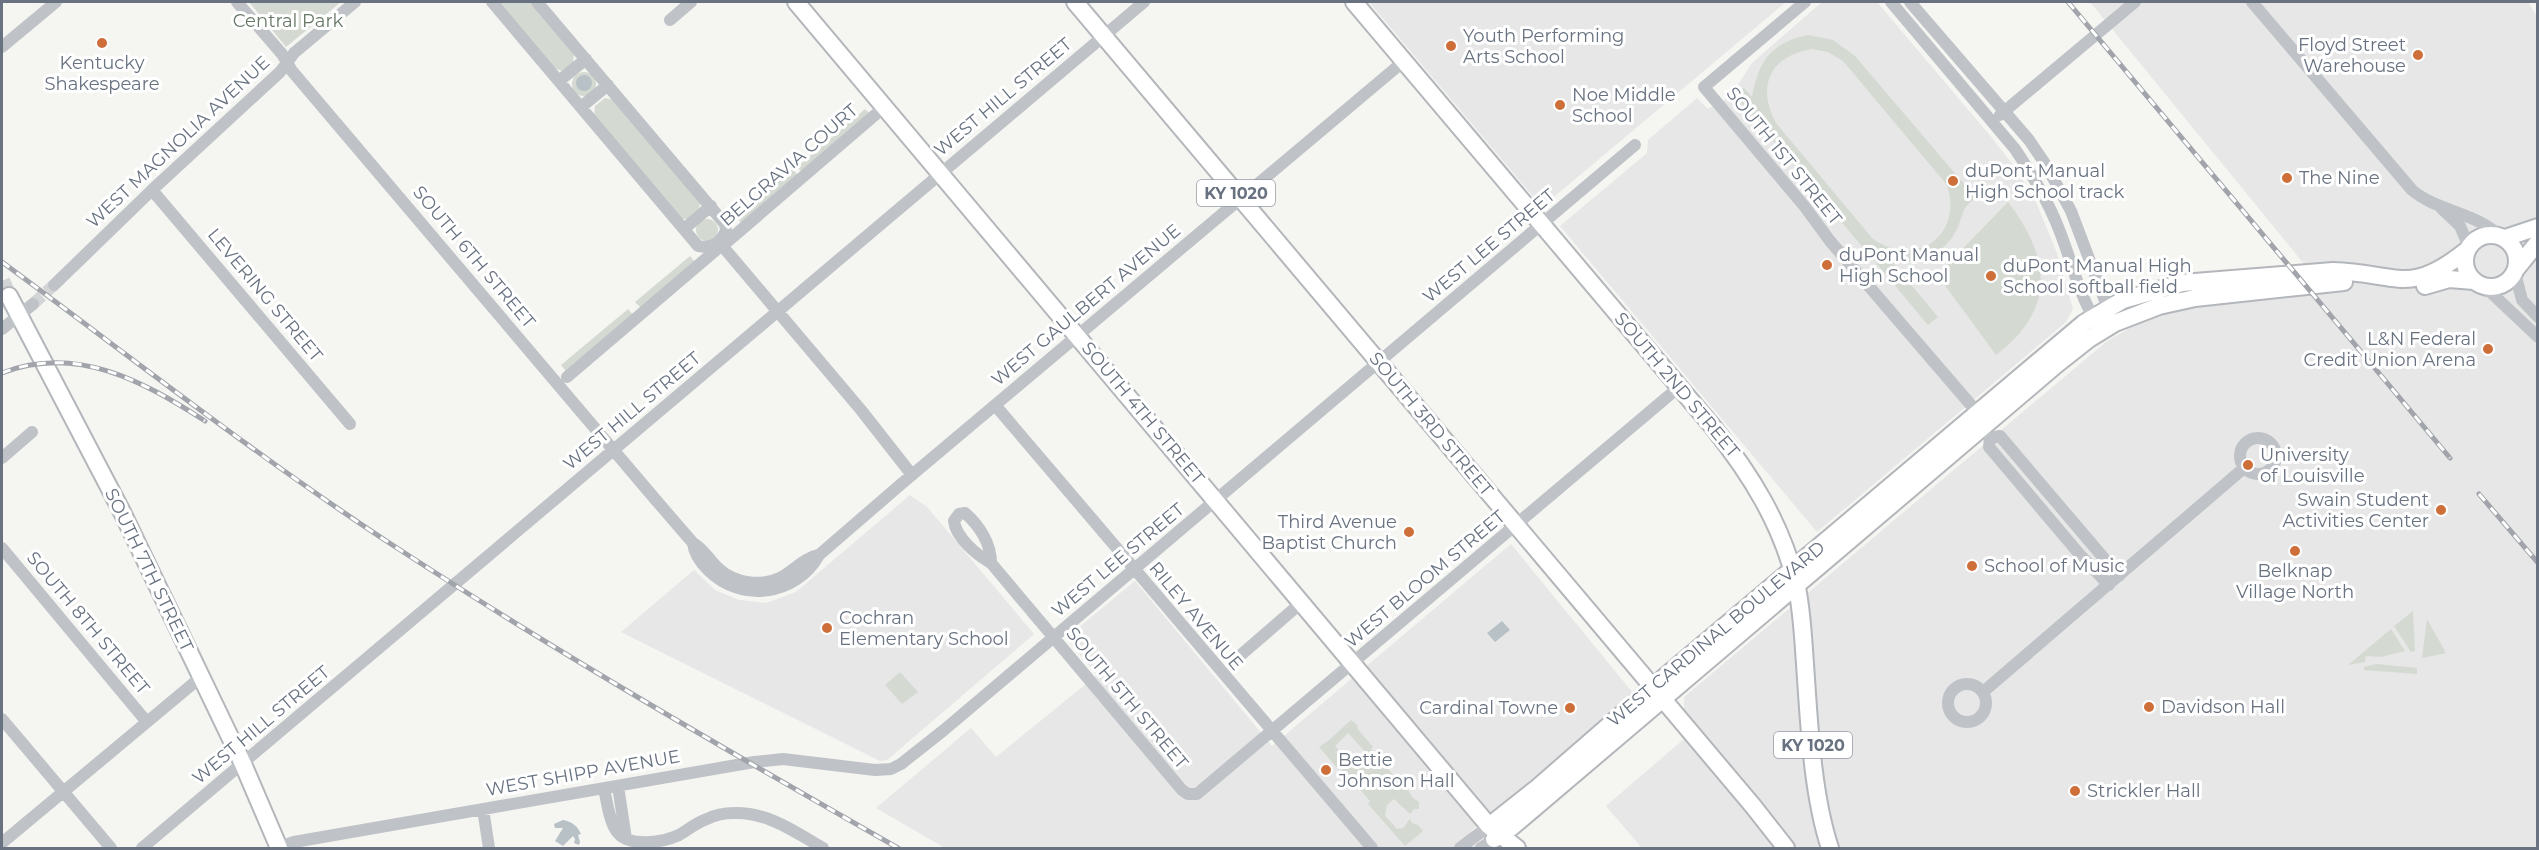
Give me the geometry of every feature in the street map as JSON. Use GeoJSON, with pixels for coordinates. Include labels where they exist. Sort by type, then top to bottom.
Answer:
{"type":"FeatureCollection","features":[{"type":"Feature","properties":{"kind":"main road","name":"SOUTH 4TH STREET"},"geometry":{"type":"LineString","coordinates":[[796,2],[1354,664],[1493,839],[1517,849]]}},
{"type":"Feature","properties":{"kind":"main road","name":"SOUTH 3RD STREET"},"geometry":{"type":"LineString","coordinates":[[1075,2],[1517,525],[1786,849]]}},
{"type":"Feature","properties":{"kind":"main road","name":"SOUTH 2ND STREET"},"geometry":{"type":"LineString","coordinates":[[1354,2],[1680,387],[1744,466],[1773,518],[1794,577],[1802,617],[1818,792],[1830,849]]}},
{"type":"Feature","properties":{"kind":"main road"},"geometry":{"type":"LineString","coordinates":[[2105,320],[2123,300],[2144,292],[2182,283],[2333,271],[2357,272],[2395,280],[2417,279],[2434,273],[2481,236],[2503,237],[2538,227]]}},
{"type":"Feature","properties":{"kind":"main road"},"geometry":{"type":"LineString","coordinates":[[2503,237],[2515,249],[2516,270]]}},
{"type":"Feature","properties":{"kind":"main road"},"geometry":{"type":"LineString","coordinates":[[2105,320],[2195,298],[2331,282],[2363,284],[2396,290],[2484,288],[2502,285],[2538,242]]}},
{"type":"Feature","properties":{"kind":"main road"},"geometry":{"type":"LineString","coordinates":[[2468,248],[2465,256],[2466,270],[2484,288]]}},
{"type":"Feature","properties":{"kind":"main road"},"geometry":{"type":"LineString","coordinates":[[2415,290],[2449,279],[2484,288]]}},
{"type":"Feature","properties":{"kind":"main road","name":"SOUTH 7TH STREET"},"geometry":{"type":"LineString","coordinates":[[9,296],[117,502],[243,764],[278,848]]}},
{"type":"Feature","properties":{"kind":"main road","name":"WEST CARDINAL BOULEVARD"},"geometry":{"type":"LineString","coordinates":[[1493,839],[1537,789],[1658,693],[1794,577],[1980,424],[2052,368],[2105,320]]}},
{"type":"Feature","properties":{"kind":"street"},"geometry":{"type":"LineString","coordinates":[[2,47],[56,2]]}},
{"type":"Feature","properties":{"kind":"street","name":"SOUTH 6TH STREET"},"geometry":{"type":"LineString","coordinates":[[237,2],[689,538]]}},
{"type":"Feature","properties":{"kind":"street","name":"WEST MAGNOLIA AVENUE"},"geometry":{"type":"LineString","coordinates":[[54,285],[152,190],[280,72],[294,53],[355,2]]}},
{"type":"Feature","properties":{"kind":"street"},"geometry":{"type":"LineString","coordinates":[[492,2],[698,246],[720,245]]}},
{"type":"Feature","properties":{"kind":"street"},"geometry":{"type":"LineString","coordinates":[[537,2],[711,206],[726,229],[720,245]]}},
{"type":"Feature","properties":{"kind":"street"},"geometry":{"type":"LineString","coordinates":[[670,20],[691,2]]}},
{"type":"Feature","properties":{"kind":"street","name":"WEST HILL STREET"},"geometry":{"type":"LineString","coordinates":[[142,849],[1144,2]]}},
{"type":"Feature","properties":{"kind":"street","name":"SOUTH 1ST STREET"},"geometry":{"type":"LineString","coordinates":[[1804,2],[1704,87],[1805,207],[1830,241],[1980,424],[2000,436],[2114,581]]}},
{"type":"Feature","properties":{"kind":"street"},"geometry":{"type":"LineString","coordinates":[[1891,2],[2015,149],[2047,202],[2105,320]]}},
{"type":"Feature","properties":{"kind":"street"},"geometry":{"type":"LineString","coordinates":[[1910,2],[2033,145],[2060,189],[2076,223],[2105,320]]}},
{"type":"Feature","properties":{"kind":"street"},"geometry":{"type":"LineString","coordinates":[[1992,122],[2135,2]]}},
{"type":"Feature","properties":{"kind":"street"},"geometry":{"type":"LineString","coordinates":[[2252,2],[2407,186],[2424,199],[2483,223],[2503,237]]}},
{"type":"Feature","properties":{"kind":"street"},"geometry":{"type":"LineString","coordinates":[[560,81],[586,59]]}},
{"type":"Feature","properties":{"kind":"street","name":"WEST GAULBERT AVENUE"},"geometry":{"type":"LineString","coordinates":[[689,538],[694,553],[715,577],[728,585],[749,592],[766,592],[787,585],[912,475],[1404,61]]}},
{"type":"Feature","properties":{"kind":"street"},"geometry":{"type":"LineString","coordinates":[[581,107],[608,85]]}},
{"type":"Feature","properties":{"kind":"street","name":"BELGRAVIA COURT"},"geometry":{"type":"LineString","coordinates":[[567,376],[875,115]]}},
{"type":"Feature","properties":{"kind":"street","name":"WEST LEE STREET"},"geometry":{"type":"LineString","coordinates":[[896,767],[944,730],[1635,145]]}},
{"type":"Feature","properties":{"kind":"street","name":"LEVERING STREET"},"geometry":{"type":"LineString","coordinates":[[152,190],[350,424]]}},
{"type":"Feature","properties":{"kind":"street"},"geometry":{"type":"LineString","coordinates":[[684,229],[711,206]]}},
{"type":"Feature","properties":{"kind":"street"},"geometry":{"type":"LineString","coordinates":[[2439,206],[2460,226],[2468,248]]}},
{"type":"Feature","properties":{"kind":"street"},"geometry":{"type":"LineString","coordinates":[[720,245],[861,410],[912,475]]}},
{"type":"Feature","properties":{"kind":"street"},"geometry":{"type":"LineString","coordinates":[[2516,270],[2522,300],[2538,317]]}},
{"type":"Feature","properties":{"kind":"street"},"geometry":{"type":"LineString","coordinates":[[2484,288],[2538,337]]}},
{"type":"Feature","properties":{"kind":"street"},"geometry":{"type":"LineString","coordinates":[[2,329],[33,304]]}},
{"type":"Feature","properties":{"kind":"street","name":"WEST BLOOM STREET"},"geometry":{"type":"LineString","coordinates":[[1193,795],[1205,790],[1680,387]]}},
{"type":"Feature","properties":{"kind":"street","name":"RILEY AVENUE"},"geometry":{"type":"LineString","coordinates":[[995,405],[1271,733],[1372,849]]}},
{"type":"Feature","properties":{"kind":"street"},"geometry":{"type":"LineString","coordinates":[[2,458],[32,432]]}},
{"type":"Feature","properties":{"kind":"street"},"geometry":{"type":"LineString","coordinates":[[1983,692],[2244,468]]}},
{"type":"Feature","properties":{"kind":"street","name":"SOUTH 8TH STREET"},"geometry":{"type":"LineString","coordinates":[[2,548],[146,721]]}},
{"type":"Feature","properties":{"kind":"street","name":"SOUTH 5TH STREET"},"geometry":{"type":"LineString","coordinates":[[991,563],[1182,790],[1193,795]]}},
{"type":"Feature","properties":{"kind":"street"},"geometry":{"type":"LineString","coordinates":[[1235,660],[1302,602]]}},
{"type":"Feature","properties":{"kind":"street"},"geometry":{"type":"LineString","coordinates":[[2,843],[201,677]]}},
{"type":"Feature","properties":{"kind":"street"},"geometry":{"type":"LineString","coordinates":[[2,719],[111,849]]}},
{"type":"Feature","properties":{"kind":"street","name":"WEST SHIPP AVENUE"},"geometry":{"type":"LineString","coordinates":[[278,848],[294,842],[770,760],[783,759],[875,770],[896,767]]}},
{"type":"Feature","properties":{"kind":"street"},"geometry":{"type":"LineString","coordinates":[[618,786],[626,839]]}},
{"type":"Feature","properties":{"kind":"street"},"geometry":{"type":"LineString","coordinates":[[604,788],[612,822],[618,834],[626,839],[655,841],[677,836],[705,819],[722,814],[744,813],[777,822],[823,849]]}},
{"type":"Feature","properties":{"kind":"street"},"geometry":{"type":"LineString","coordinates":[[483,809],[489,849]]}},
{"type":"Feature","properties":{"kind":"street","name":"WEST CARDINAL BOULEVARD"},"geometry":{"type":"LineString","coordinates":[[1460,849],[1493,839]]}},
{"type":"Feature","properties":{"kind":"shaded area","name":"Noe Middle School"},"geometry":{"type":"Polygon","coordinates":[[[1369,2],[1786,2],[1542,207],[1369,2]]]}},
{"type":"Feature","properties":{"kind":"shaded area","name":"duPont Manual High School"},"geometry":{"type":"Polygon","coordinates":[[[1822,2],[1877,2],[1992,138],[2017,170],[2036,202],[2057,253],[2073,309],[2066,322],[1817,532],[1560,226],[1647,153],[1648,140],[1697,98],[1708,109],[1731,96],[1752,63],[1822,2]]]}},
{"type":"Feature","properties":{"kind":"shaded area","name":"University of Louisville"},"geometry":{"type":"Polygon","coordinates":[[[2090,2],[2528,2],[2538,18],[2537,848],[1642,848],[1606,806],[1684,739],[1684,697],[2106,342],[2133,326],[2121,311],[2178,292],[2318,281],[2090,2]]]}},
{"type":"Feature","properties":{"kind":"shaded area"},"geometry":{"type":"Polygon","coordinates":[[[581,75],[587,75],[592,83],[590,89],[581,91],[576,86],[576,80],[581,75]]]}},
{"type":"Feature","properties":{"kind":"shaded area","name":"Cochran Elementary School"},"geometry":{"type":"Polygon","coordinates":[[[910,495],[927,507],[1034,634],[887,760],[880,761],[621,632],[694,570],[715,590],[739,600],[766,603],[796,592],[910,495]]]}},
{"type":"Feature","properties":{"kind":"shaded area"},"geometry":{"type":"Polygon","coordinates":[[[1511,544],[1633,693],[1470,832],[1483,848],[945,848],[876,808],[971,728],[996,757],[1097,675],[1066,638],[1135,581],[1272,746],[1511,544]]]}},
{"type":"Feature","properties":{"kind":"shaded area"},"geometry":{"type":"Polygon","coordinates":[[[1502,621],[1510,630],[1495,642],[1487,633],[1502,621]]]}},
{"type":"Feature","properties":{"kind":"shaded area"},"geometry":{"type":"Polygon","coordinates":[[[563,820],[574,824],[581,834],[578,835],[579,845],[574,843],[573,836],[563,846],[555,841],[563,828],[555,828],[554,824],[563,820]]]}},
{"type":"Feature","properties":{"kind":"green space","name":"Central Park"},"geometry":{"type":"Polygon","coordinates":[[[249,2],[341,2],[286,47],[249,2]]]}},
{"type":"Feature","properties":{"kind":"green space"},"geometry":{"type":"Polygon","coordinates":[[[497,2],[532,2],[574,52],[573,64],[562,71],[553,68],[497,2]]]}},
{"type":"Feature","properties":{"kind":"green space","name":"duPont Manual High School track"},"geometry":{"type":"Polygon","coordinates":[[[1808,35],[1833,40],[1855,56],[1976,198],[1966,207],[1954,234],[1941,249],[1924,258],[1894,264],[1938,317],[1928,325],[1735,95],[1744,88],[1752,97],[1758,73],[1768,56],[1784,43],[1808,35]],[[1812,49],[1786,58],[1777,66],[1771,75],[1767,97],[1776,123],[1872,238],[1888,247],[1904,250],[1919,249],[1932,243],[1942,233],[1948,219],[1950,203],[1947,185],[1843,61],[1828,52],[1812,49]]]}},
{"type":"Feature","properties":{"kind":"green space"},"geometry":{"type":"Polygon","coordinates":[[[584,72],[593,75],[596,84],[593,93],[584,96],[575,93],[572,84],[575,75],[584,72]]]}},
{"type":"Feature","properties":{"kind":"green space"},"geometry":{"type":"Polygon","coordinates":[[[605,98],[615,100],[700,203],[699,210],[688,219],[682,219],[594,116],[595,106],[605,98]]]}},
{"type":"Feature","properties":{"kind":"green space"},"geometry":{"type":"Polygon","coordinates":[[[865,109],[871,115],[803,173],[797,167],[865,109]]]}},
{"type":"Feature","properties":{"kind":"green space"},"geometry":{"type":"Polygon","coordinates":[[[793,169],[799,177],[743,225],[736,217],[793,169]]]}},
{"type":"Feature","properties":{"kind":"green space","name":"duPont Manual High School softball field"},"geometry":{"type":"Polygon","coordinates":[[[2008,202],[2033,243],[2039,263],[2041,282],[2038,301],[2029,320],[2016,338],[1996,355],[1941,280],[1942,270],[2008,202]]]}},
{"type":"Feature","properties":{"kind":"green space"},"geometry":{"type":"Polygon","coordinates":[[[707,219],[715,222],[718,230],[715,238],[707,241],[699,238],[696,230],[699,222],[707,219]]]}},
{"type":"Feature","properties":{"kind":"green space"},"geometry":{"type":"Polygon","coordinates":[[[690,256],[697,264],[643,310],[635,302],[690,256]]]}},
{"type":"Feature","properties":{"kind":"green space"},"geometry":{"type":"Polygon","coordinates":[[[628,309],[635,317],[568,374],[561,365],[628,309]]]}},
{"type":"Feature","properties":{"kind":"green space"},"geometry":{"type":"Polygon","coordinates":[[[2413,611],[2415,651],[2411,652],[2394,626],[2413,611]]]}},
{"type":"Feature","properties":{"kind":"green space"},"geometry":{"type":"Polygon","coordinates":[[[2427,619],[2446,653],[2422,658],[2427,619]]]}},
{"type":"Feature","properties":{"kind":"green space"},"geometry":{"type":"Polygon","coordinates":[[[2391,629],[2405,651],[2381,657],[2366,656],[2365,662],[2348,665],[2391,629]]]}},
{"type":"Feature","properties":{"kind":"green space"},"geometry":{"type":"Polygon","coordinates":[[[2376,664],[2417,668],[2417,674],[2364,670],[2364,667],[2376,664]]]}},
{"type":"Feature","properties":{"kind":"green space"},"geometry":{"type":"Polygon","coordinates":[[[900,672],[918,692],[902,704],[885,685],[900,672]]]}},
{"type":"Feature","properties":{"kind":"green space"},"geometry":{"type":"Polygon","coordinates":[[[1351,720],[1358,726],[1357,728],[1373,747],[1371,749],[1419,802],[1419,809],[1414,809],[1410,814],[1394,799],[1387,805],[1385,816],[1397,829],[1403,828],[1410,819],[1423,831],[1405,846],[1368,804],[1370,801],[1319,747],[1351,720]],[[1348,733],[1335,746],[1356,769],[1369,756],[1348,733]]]}},
{"type":"Feature","properties":{"kind":"tunnel"},"geometry":{"type":"LineString","coordinates":[[2,281],[9,296]]}},
{"type":"Feature","properties":{"kind":"tunnel"},"geometry":{"type":"LineString","coordinates":[[33,304],[54,285]]}},
{"type":"Feature","properties":{"kind":"railway"},"geometry":{"type":"LineString","coordinates":[[2068,2],[2450,458]]}},
{"type":"Feature","properties":{"kind":"railway"},"geometry":{"type":"LineString","coordinates":[[2,262],[245,443],[394,546],[581,663],[898,848]]}},
{"type":"Feature","properties":{"kind":"railway"},"geometry":{"type":"LineString","coordinates":[[2,373],[29,365],[56,363],[82,365],[108,371],[158,393],[205,421]]}},
{"type":"Feature","properties":{"kind":"railway"},"geometry":{"type":"LineString","coordinates":[[2479,494],[2538,563]]}},
{"type":"Feature","properties":{"kind":"place","name":"Kentucky Shakespeare"},"geometry":{"type":"Point","coordinates":[102,43]}},
{"type":"Feature","properties":{"kind":"place","name":"Youth Performing Arts School"},"geometry":{"type":"Point","coordinates":[1451,46]}},
{"type":"Feature","properties":{"kind":"place","name":"Floyd Street Warehouse"},"geometry":{"type":"Point","coordinates":[2418,55]}},
{"type":"Feature","properties":{"kind":"place","name":"Noe Middle School"},"geometry":{"type":"Point","coordinates":[1560,105]}},
{"type":"Feature","properties":{"kind":"place","name":"The Nine"},"geometry":{"type":"Point","coordinates":[2287,178]}},
{"type":"Feature","properties":{"kind":"place","name":"duPont Manual High School track"},"geometry":{"type":"Point","coordinates":[1953,181]}},
{"type":"Feature","properties":{"kind":"place","name":"duPont Manual High School"},"geometry":{"type":"Point","coordinates":[1827,265]}},
{"type":"Feature","properties":{"kind":"place","name":"duPont Manual High School softball field"},"geometry":{"type":"Point","coordinates":[1991,276]}},
{"type":"Feature","properties":{"kind":"place","name":"L&N Federal Credit Union Arena"},"geometry":{"type":"Point","coordinates":[2488,349]}},
{"type":"Feature","properties":{"kind":"place","name":"University of Louisville"},"geometry":{"type":"Point","coordinates":[2248,465]}},
{"type":"Feature","properties":{"kind":"place","name":"Swain Student Activities Center"},"geometry":{"type":"Point","coordinates":[2441,510]}},
{"type":"Feature","properties":{"kind":"place","name":"Third Avenue Baptist Church"},"geometry":{"type":"Point","coordinates":[1409,532]}},
{"type":"Feature","properties":{"kind":"place","name":"Belknap Village North"},"geometry":{"type":"Point","coordinates":[2295,551]}},
{"type":"Feature","properties":{"kind":"place","name":"School of Music"},"geometry":{"type":"Point","coordinates":[1972,566]}},
{"type":"Feature","properties":{"kind":"place","name":"Cochran Elementary School"},"geometry":{"type":"Point","coordinates":[827,628]}},
{"type":"Feature","properties":{"kind":"place","name":"Davidson Hall"},"geometry":{"type":"Point","coordinates":[2149,707]}},
{"type":"Feature","properties":{"kind":"place","name":"Cardinal Towne"},"geometry":{"type":"Point","coordinates":[1570,708]}},
{"type":"Feature","properties":{"kind":"place","name":"Bettie Johnson Hall"},"geometry":{"type":"Point","coordinates":[1326,770]}},
{"type":"Feature","properties":{"kind":"place","name":"Strickler Hall"},"geometry":{"type":"Point","coordinates":[2075,791]}}]}
